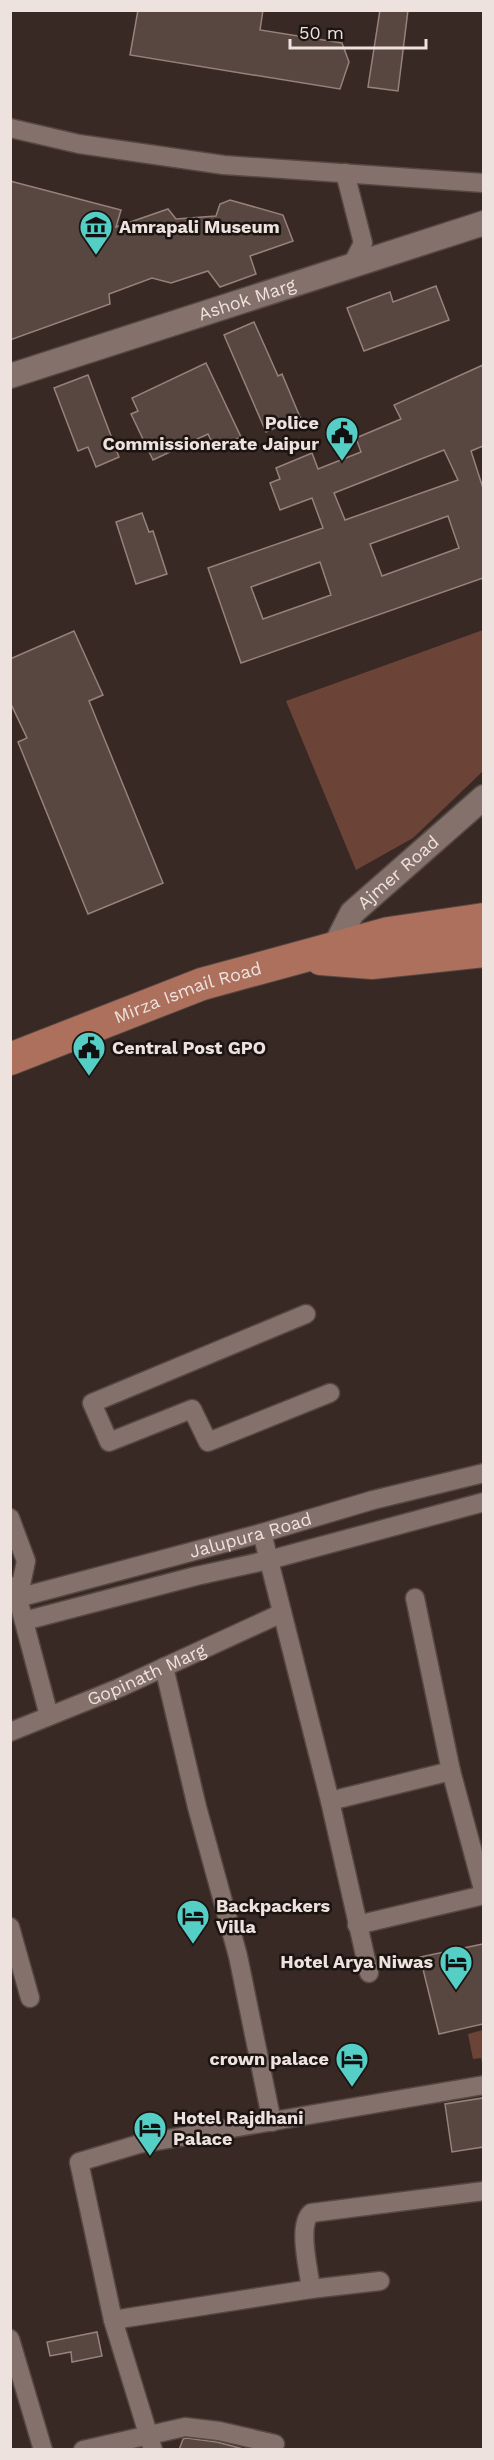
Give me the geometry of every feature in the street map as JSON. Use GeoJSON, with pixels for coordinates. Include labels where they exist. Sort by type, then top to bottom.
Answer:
{"type":"FeatureCollection","features":[{"type":"Feature","properties":{"kind":"highway","name":"Mirza Ismail Road"},"geometry":{"type":"LineString","coordinates":[[10,1059],[169,995],[389,933],[483,919]]}},
{"type":"Feature","properties":{"kind":"highway","name":"Mirza Ismail Road"},"geometry":{"type":"LineString","coordinates":[[320,954],[372,963],[483,951]]}},
{"type":"Feature","properties":{"kind":"street"},"geometry":{"type":"LineString","coordinates":[[10,128],[79,144],[224,165],[483,183]]}},
{"type":"Feature","properties":{"kind":"street"},"geometry":{"type":"LineString","coordinates":[[345,173],[363,243],[351,267]]}},
{"type":"Feature","properties":{"kind":"street","name":"Ashok Marg"},"geometry":{"type":"LineString","coordinates":[[10,376],[483,223]]}},
{"type":"Feature","properties":{"kind":"street","name":"Ajmer Road"},"geometry":{"type":"LineString","coordinates":[[320,954],[352,913],[483,797]]}},
{"type":"Feature","properties":{"kind":"street"},"geometry":{"type":"LineString","coordinates":[[306,1314],[92,1403],[109,1442],[192,1409],[208,1442],[330,1393]]}},
{"type":"Feature","properties":{"kind":"street","name":"Jalupura Road"},"geometry":{"type":"LineString","coordinates":[[13,1595],[262,1533],[373,1500],[483,1473]]}},
{"type":"Feature","properties":{"kind":"street","name":"Jalupura Road"},"geometry":{"type":"LineString","coordinates":[[24,1621],[196,1576],[269,1560],[483,1502]]}},
{"type":"Feature","properties":{"kind":"street"},"geometry":{"type":"LineString","coordinates":[[10,1518],[26,1561],[13,1595],[24,1621],[50,1716]]}},
{"type":"Feature","properties":{"kind":"street"},"geometry":{"type":"LineString","coordinates":[[262,1533],[330,1801],[369,1973]]}},
{"type":"Feature","properties":{"kind":"street"},"geometry":{"type":"LineString","coordinates":[[357,1925],[483,1894],[451,1771],[415,1598]]}},
{"type":"Feature","properties":{"kind":"street","name":"Gopinath Marg"},"geometry":{"type":"LineString","coordinates":[[10,1732],[119,1688],[282,1613]]}},
{"type":"Feature","properties":{"kind":"street"},"geometry":{"type":"LineString","coordinates":[[164,1666],[197,1807],[238,1956],[272,2122]]}},
{"type":"Feature","properties":{"kind":"street"},"geometry":{"type":"LineString","coordinates":[[330,1801],[451,1771]]}},
{"type":"Feature","properties":{"kind":"street"},"geometry":{"type":"LineString","coordinates":[[10,1927],[30,1998]]}},
{"type":"Feature","properties":{"kind":"street"},"geometry":{"type":"LineString","coordinates":[[151,2442],[113,2320],[79,2162],[139,2144],[483,2085]]}},
{"type":"Feature","properties":{"kind":"street"},"geometry":{"type":"LineString","coordinates":[[311,2289],[303,2228],[306,2218],[311,2213],[483,2191]]}},
{"type":"Feature","properties":{"kind":"street"},"geometry":{"type":"LineString","coordinates":[[113,2320],[311,2289],[380,2281]]}},
{"type":"Feature","properties":{"kind":"street"},"geometry":{"type":"LineString","coordinates":[[10,2339],[14,2362],[43,2450]]}},
{"type":"Feature","properties":{"kind":"street"},"geometry":{"type":"LineString","coordinates":[[83,2450],[151,2442],[186,2427],[219,2431],[275,2444]]}},
{"type":"Feature","properties":{"kind":"shaded area"},"geometry":{"type":"Polygon","coordinates":[[[483,630],[483,771],[413,838],[356,870],[286,701],[483,630]]]}},
{"type":"Feature","properties":{"kind":"shaded area"},"geometry":{"type":"Polygon","coordinates":[[[483,2030],[484,2067],[481,2058],[473,2059],[468,2034],[483,2030]]]}},
{"type":"Feature","properties":{"kind":"building"},"geometry":{"type":"Polygon","coordinates":[[[138,10],[263,10],[260,30],[342,43],[349,62],[340,89],[130,55],[138,10]]]}},
{"type":"Feature","properties":{"kind":"building"},"geometry":{"type":"Polygon","coordinates":[[[380,10],[408,10],[398,91],[368,87],[380,10]]]}},
{"type":"Feature","properties":{"kind":"building"},"geometry":{"type":"Polygon","coordinates":[[[10,181],[121,210],[116,227],[168,209],[176,219],[216,216],[220,204],[230,200],[283,215],[293,241],[250,256],[256,274],[220,287],[208,271],[171,283],[152,278],[109,294],[110,304],[10,340],[10,181]]]}},
{"type":"Feature","properties":{"kind":"building"},"geometry":{"type":"Polygon","coordinates":[[[436,286],[449,320],[364,351],[347,308],[390,292],[393,302],[436,286]]]}},
{"type":"Feature","properties":{"kind":"building"},"geometry":{"type":"Polygon","coordinates":[[[254,322],[278,376],[282,374],[300,417],[266,432],[224,335],[254,322]]]}},
{"type":"Feature","properties":{"kind":"building"},"geometry":{"type":"Polygon","coordinates":[[[206,363],[241,437],[215,449],[208,434],[153,460],[131,414],[138,411],[132,398],[206,363]]]}},
{"type":"Feature","properties":{"kind":"building"},"geometry":{"type":"Polygon","coordinates":[[[483,365],[483,446],[471,451],[483,488],[483,578],[241,663],[208,568],[323,528],[312,498],[280,510],[270,483],[280,479],[276,468],[312,453],[318,469],[361,452],[356,438],[401,419],[394,405],[483,365]],[[444,450],[334,493],[345,520],[458,480],[444,450]],[[448,516],[370,544],[382,576],[459,548],[448,516]],[[320,562],[251,587],[263,619],[331,595],[320,562]]]}},
{"type":"Feature","properties":{"kind":"building"},"geometry":{"type":"Polygon","coordinates":[[[88,375],[119,457],[96,467],[88,447],[78,451],[54,388],[88,375]]]}},
{"type":"Feature","properties":{"kind":"building"},"geometry":{"type":"Polygon","coordinates":[[[142,513],[149,532],[153,531],[167,574],[136,584],[116,522],[142,513]]]}},
{"type":"Feature","properties":{"kind":"building"},"geometry":{"type":"Polygon","coordinates":[[[74,631],[103,695],[89,701],[163,883],[88,914],[18,742],[27,738],[10,702],[10,659],[74,631]]]}},
{"type":"Feature","properties":{"kind":"building","name":"Hotel Arya Niwas"},"geometry":{"type":"Polygon","coordinates":[[[483,1944],[483,2024],[439,2034],[420,1957],[483,1944]]]}},
{"type":"Feature","properties":{"kind":"building"},"geometry":{"type":"Polygon","coordinates":[[[483,2098],[483,2147],[452,2152],[445,2104],[483,2098]]]}},
{"type":"Feature","properties":{"kind":"building"},"geometry":{"type":"Polygon","coordinates":[[[97,2332],[102,2356],[72,2362],[71,2352],[50,2356],[47,2342],[97,2332]]]}},
{"type":"Feature","properties":{"kind":"building"},"geometry":{"type":"Polygon","coordinates":[[[183,2439],[217,2442],[247,2450],[179,2450],[183,2439]]]}},
{"type":"Feature","properties":{"kind":"place","name":"Amrapali Museum"},"geometry":{"type":"Point","coordinates":[96,256]}},
{"type":"Feature","properties":{"kind":"place","name":"Police Commissionerate Jaipur"},"geometry":{"type":"Point","coordinates":[342,462]}},
{"type":"Feature","properties":{"kind":"place","name":"Central Post GPO"},"geometry":{"type":"Point","coordinates":[89,1077]}},
{"type":"Feature","properties":{"kind":"place","name":"Backpackers Villa"},"geometry":{"type":"Point","coordinates":[193,1945]}},
{"type":"Feature","properties":{"kind":"place","name":"Hotel Arya Niwas"},"geometry":{"type":"Point","coordinates":[456,1991]}},
{"type":"Feature","properties":{"kind":"place","name":"crown palace"},"geometry":{"type":"Point","coordinates":[352,2088]}},
{"type":"Feature","properties":{"kind":"place","name":"Hotel Rajdhani Palace"},"geometry":{"type":"Point","coordinates":[150,2157]}}]}
